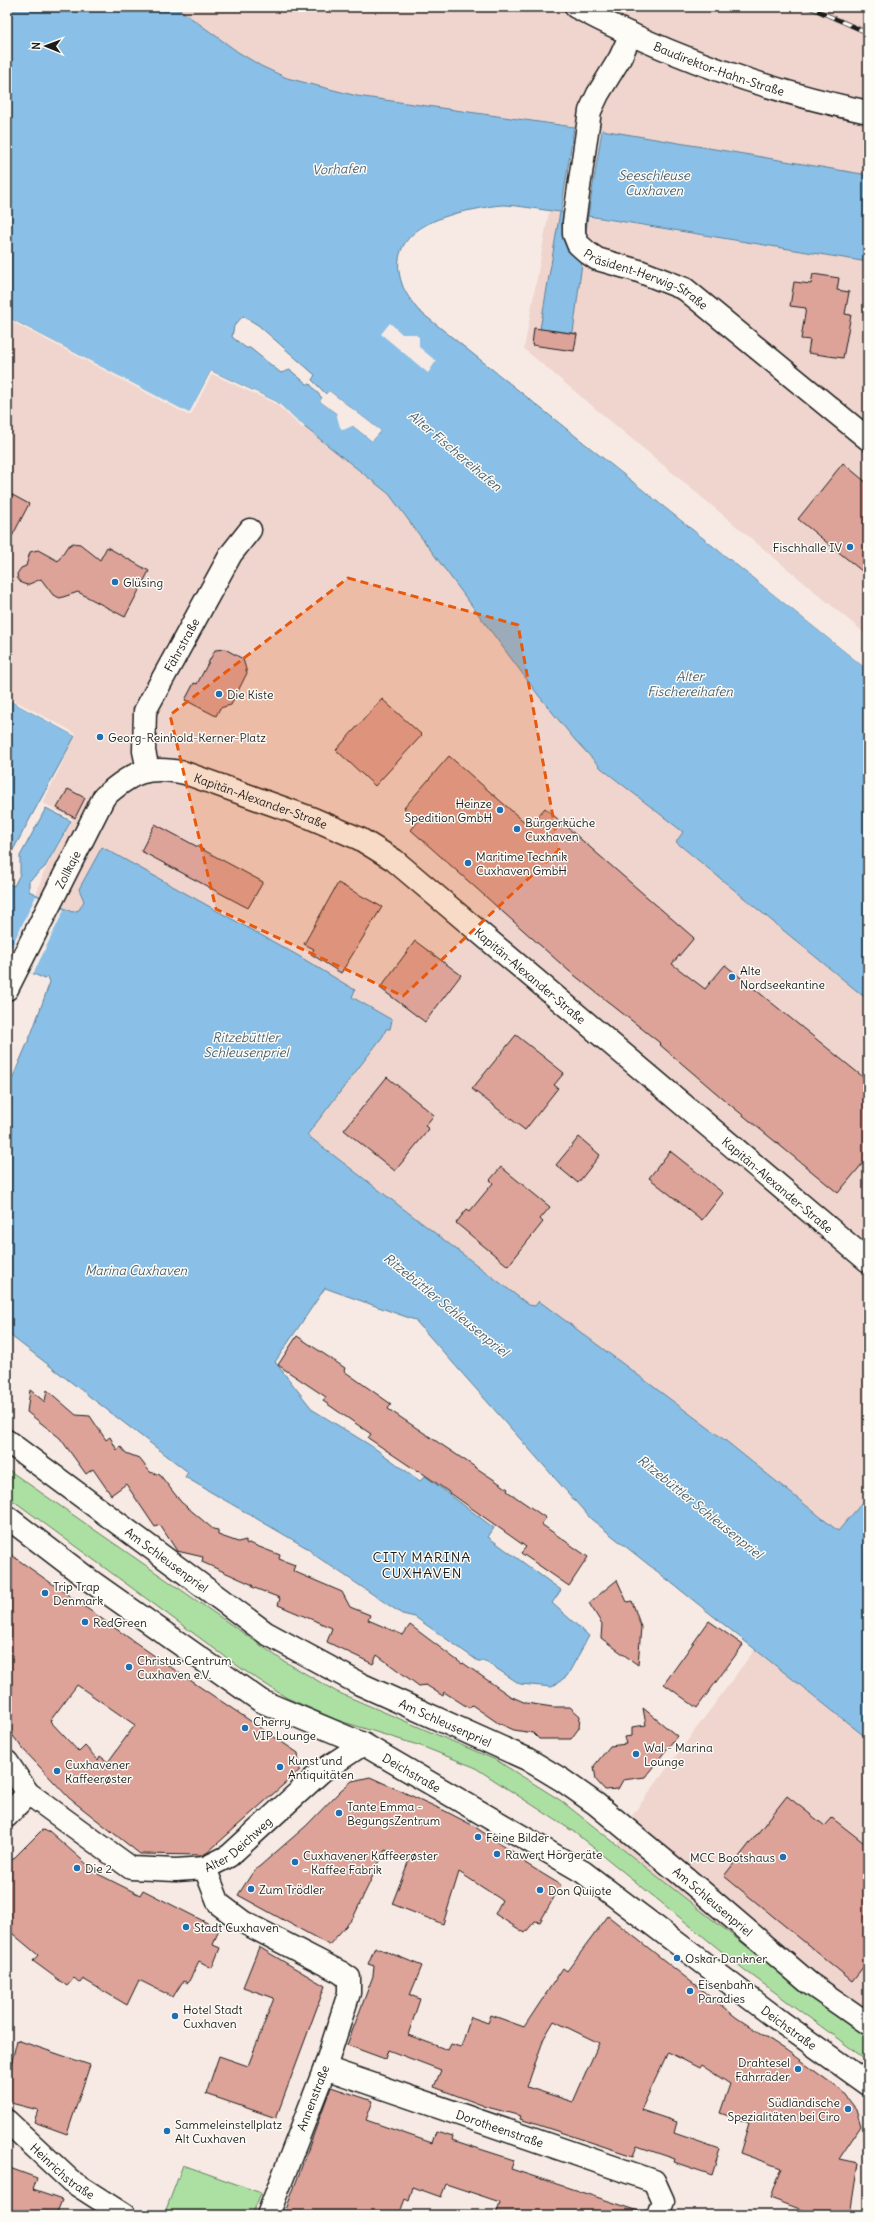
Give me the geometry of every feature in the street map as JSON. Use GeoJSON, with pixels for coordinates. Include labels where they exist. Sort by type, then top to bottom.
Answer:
{"type":"FeatureCollection","features":[{"type":"Feature","properties":{"kind":"street","name":"Baudirektor-Hahn-Straße"},"geometry":{"type":"LineString","coordinates":[[576,7],[631,34],[722,73],[800,96],[868,112]]}},
{"type":"Feature","properties":{"kind":"street","name":"Präsident-Herwig-Straße"},"geometry":{"type":"LineString","coordinates":[[631,34],[620,58],[598,94],[590,111],[574,222],[574,234],[578,244],[598,259],[639,271],[685,289],[868,439]]}},
{"type":"Feature","properties":{"kind":"street","name":"Fährstraße"},"geometry":{"type":"LineString","coordinates":[[148,770],[144,751],[145,711],[231,554],[250,530]]}},
{"type":"Feature","properties":{"kind":"street","name":"Kapitän-Alexander-Straße"},"geometry":{"type":"LineString","coordinates":[[148,770],[164,768],[185,773],[311,818],[360,839],[394,860],[868,1261]]}},
{"type":"Feature","properties":{"kind":"street","name":"Zollkaje"},"geometry":{"type":"LineString","coordinates":[[7,989],[104,797],[120,783],[148,770]]}},
{"type":"Feature","properties":{"kind":"street","name":"Am Schleusenpriel"},"geometry":{"type":"LineString","coordinates":[[7,1442],[266,1633],[360,1684],[527,1759],[562,1780],[596,1804],[809,1983],[868,2024]]}},
{"type":"Feature","properties":{"kind":"street","name":"Deichstraße"},"geometry":{"type":"LineString","coordinates":[[7,1517],[92,1582],[261,1701],[362,1744],[583,1872],[784,2024],[868,2084]]}},
{"type":"Feature","properties":{"kind":"street","name":"Alter Deichweg"},"geometry":{"type":"LineString","coordinates":[[7,1762],[28,1793],[131,1868],[176,1870],[205,1868],[229,1856],[322,1771],[362,1744]]}},
{"type":"Feature","properties":{"kind":"street"},"geometry":{"type":"LineString","coordinates":[[7,1816],[28,1793]]}},
{"type":"Feature","properties":{"kind":"street","name":"Annenstraße"},"geometry":{"type":"LineString","coordinates":[[205,1868],[219,1904],[243,1922],[340,1972],[348,1978],[349,1993],[324,2068],[268,2215]]}},
{"type":"Feature","properties":{"kind":"street","name":"Dorotheenstraße"},"geometry":{"type":"LineString","coordinates":[[324,2068],[654,2181],[660,2208]]}},
{"type":"Feature","properties":{"kind":"street","name":"Heinrichstraße"},"geometry":{"type":"LineString","coordinates":[[7,2121],[71,2181],[124,2215]]}},
{"type":"Feature","properties":{"kind":"highlighted area"},"geometry":{"type":"Polygon","coordinates":[[[348,578],[518,625],[559,850],[403,996],[216,909],[170,715],[348,578]]]}},
{"type":"Feature","properties":{"kind":"shaded area"},"geometry":{"type":"Polygon","coordinates":[[[176,7],[868,7],[868,175],[602,130],[357,96],[321,88],[287,78],[261,66],[238,52],[176,7]]]}},
{"type":"Feature","properties":{"kind":"shaded area"},"geometry":{"type":"Polygon","coordinates":[[[549,211],[868,262],[868,636],[524,349],[549,211]]]}},
{"type":"Feature","properties":{"kind":"shaded area"},"geometry":{"type":"Polygon","coordinates":[[[7,317],[189,413],[211,371],[277,402],[302,425],[389,494],[539,696],[575,740],[601,768],[683,832],[676,842],[868,1000],[868,1506],[863,1502],[838,1531],[726,1441],[539,1302],[535,1306],[529,1305],[307,1135],[383,1036],[392,1020],[352,996],[355,991],[102,847],[79,889],[84,901],[79,910],[72,913],[36,896],[43,874],[73,819],[43,803],[75,736],[7,699],[7,317]]]}},
{"type":"Feature","properties":{"kind":"shaded area"},"geometry":{"type":"Polygon","coordinates":[[[755,1649],[868,1739],[868,2038],[815,2000],[617,1844],[631,1817],[755,1649]]]}},
{"type":"Feature","properties":{"kind":"green space"},"geometry":{"type":"Polygon","coordinates":[[[7,1469],[282,1660],[337,1692],[496,1760],[560,1800],[815,2000],[868,2038],[868,2061],[746,1971],[574,1832],[474,1767],[421,1746],[337,1720],[287,1698],[242,1669],[7,1496],[7,1469]]]}},
{"type":"Feature","properties":{"kind":"green space"},"geometry":{"type":"Polygon","coordinates":[[[183,2165],[261,2193],[252,2215],[164,2215],[183,2165]]]}},
{"type":"Feature","properties":{"kind":"water"},"geometry":{"type":"Polygon","coordinates":[[[7,7],[176,7],[238,52],[261,66],[287,78],[357,96],[574,127],[561,212],[588,216],[573,333],[540,329],[560,212],[519,206],[500,205],[466,211],[438,219],[425,225],[405,242],[400,254],[399,268],[402,284],[418,310],[868,670],[868,1000],[676,842],[683,832],[601,768],[575,740],[539,696],[389,494],[302,425],[277,402],[211,371],[189,414],[7,317],[7,7]],[[243,316],[234,326],[232,337],[246,348],[250,348],[281,373],[290,370],[307,384],[310,384],[322,398],[320,401],[336,413],[343,429],[353,426],[372,441],[381,431],[329,391],[326,394],[312,380],[315,375],[258,325],[243,316]]]}},
{"type":"Feature","properties":{"kind":"water","name":"Seeschleuse Cuxhaven"},"geometry":{"type":"Polygon","coordinates":[[[602,130],[868,175],[868,262],[588,216],[602,130]]]}},
{"type":"Feature","properties":{"kind":"water"},"geometry":{"type":"Polygon","coordinates":[[[7,699],[75,736],[7,861],[7,699]]]}},
{"type":"Feature","properties":{"kind":"water"},"geometry":{"type":"Polygon","coordinates":[[[46,808],[71,821],[45,867],[29,881],[29,891],[72,912],[79,910],[84,901],[79,889],[102,847],[297,955],[355,990],[352,997],[392,1020],[390,1029],[386,1029],[383,1036],[307,1135],[529,1305],[535,1306],[539,1301],[726,1441],[838,1531],[863,1502],[868,1506],[868,1739],[591,1519],[415,1320],[325,1288],[275,1362],[313,1410],[373,1447],[420,1481],[425,1476],[494,1528],[488,1537],[561,1590],[552,1603],[589,1636],[567,1676],[552,1687],[520,1684],[485,1661],[478,1661],[415,1617],[402,1614],[316,1556],[307,1548],[185,1477],[188,1472],[7,1333],[7,1091],[32,1032],[50,982],[48,977],[45,979],[7,962],[7,883],[14,886],[20,874],[20,856],[46,808]]]}},
{"type":"Feature","properties":{"kind":"pier"},"geometry":{"type":"Polygon","coordinates":[[[7,317],[189,413],[211,371],[277,402],[305,427],[301,427],[276,404],[212,374],[191,415],[188,415],[7,319],[7,317]]]}},
{"type":"Feature","properties":{"kind":"pier"},"geometry":{"type":"Polygon","coordinates":[[[390,323],[402,334],[414,334],[419,337],[419,347],[436,361],[428,373],[381,334],[390,323]]]}},
{"type":"Feature","properties":{"kind":"pier"},"geometry":{"type":"Polygon","coordinates":[[[493,367],[868,668],[868,670],[493,369],[493,367]]]}},
{"type":"Feature","properties":{"kind":"pier"},"geometry":{"type":"Polygon","coordinates":[[[329,391],[381,431],[372,441],[353,426],[343,430],[340,427],[336,413],[320,401],[323,397],[323,400],[338,412],[344,427],[354,424],[372,438],[378,431],[329,393],[325,395],[329,391]]]}},
{"type":"Feature","properties":{"kind":"pier"},"geometry":{"type":"Polygon","coordinates":[[[8,697],[68,729],[76,734],[75,736],[7,699],[8,697]]]}},
{"type":"Feature","properties":{"kind":"pier"},"geometry":{"type":"Polygon","coordinates":[[[36,896],[64,910],[33,974],[7,962],[7,956],[36,896]]]}},
{"type":"Feature","properties":{"kind":"building"},"geometry":{"type":"Polygon","coordinates":[[[813,274],[839,278],[837,290],[849,292],[845,314],[851,315],[843,358],[808,353],[810,340],[801,339],[806,308],[790,306],[794,282],[811,284],[813,274]]]}},
{"type":"Feature","properties":{"kind":"building"},"geometry":{"type":"Polygon","coordinates":[[[534,328],[577,334],[574,351],[532,345],[534,328]]]}},
{"type":"Feature","properties":{"kind":"building","name":"Fischhalle IV"},"geometry":{"type":"Polygon","coordinates":[[[843,463],[868,484],[868,576],[798,519],[843,463]]]}},
{"type":"Feature","properties":{"kind":"building"},"geometry":{"type":"Polygon","coordinates":[[[7,492],[29,504],[7,546],[7,492]]]}},
{"type":"Feature","properties":{"kind":"building"},"geometry":{"type":"Polygon","coordinates":[[[73,543],[80,544],[100,560],[107,547],[149,571],[125,617],[78,592],[60,598],[53,595],[41,579],[27,585],[21,583],[18,579],[17,574],[21,568],[26,566],[30,552],[38,550],[58,561],[67,547],[73,543]]]}},
{"type":"Feature","properties":{"kind":"building"},"geometry":{"type":"Polygon","coordinates":[[[225,649],[243,659],[247,673],[231,705],[220,708],[216,716],[185,700],[194,683],[197,684],[215,650],[225,649]]]}},
{"type":"Feature","properties":{"kind":"building"},"geometry":{"type":"Polygon","coordinates":[[[382,699],[422,735],[375,786],[336,750],[382,699]]]}},
{"type":"Feature","properties":{"kind":"building"},"geometry":{"type":"Polygon","coordinates":[[[449,756],[529,826],[545,808],[694,938],[672,964],[705,989],[725,965],[868,1081],[868,1157],[838,1193],[728,1103],[659,1044],[660,1043],[569,971],[411,830],[419,820],[404,808],[449,756]]]}},
{"type":"Feature","properties":{"kind":"building"},"geometry":{"type":"Polygon","coordinates":[[[68,789],[85,798],[75,818],[57,808],[68,789]]]}},
{"type":"Feature","properties":{"kind":"building"},"geometry":{"type":"Polygon","coordinates":[[[155,824],[263,882],[248,908],[141,851],[155,824]]]}},
{"type":"Feature","properties":{"kind":"building"},"geometry":{"type":"Polygon","coordinates":[[[338,883],[382,907],[341,973],[311,954],[314,949],[304,944],[338,883]]]}},
{"type":"Feature","properties":{"kind":"building"},"geometry":{"type":"Polygon","coordinates":[[[415,941],[461,975],[425,1022],[380,988],[415,941]]]}},
{"type":"Feature","properties":{"kind":"building"},"geometry":{"type":"Polygon","coordinates":[[[516,1035],[564,1073],[554,1085],[558,1088],[525,1130],[472,1089],[516,1035]]]}},
{"type":"Feature","properties":{"kind":"building"},"geometry":{"type":"Polygon","coordinates":[[[387,1077],[434,1115],[425,1126],[429,1129],[395,1171],[344,1130],[387,1077]]]}},
{"type":"Feature","properties":{"kind":"building"},"geometry":{"type":"Polygon","coordinates":[[[579,1137],[600,1155],[578,1183],[556,1165],[579,1137]]]}},
{"type":"Feature","properties":{"kind":"building"},"geometry":{"type":"Polygon","coordinates":[[[670,1151],[723,1193],[702,1220],[649,1178],[670,1151]]]}},
{"type":"Feature","properties":{"kind":"building"},"geometry":{"type":"Polygon","coordinates":[[[501,1167],[550,1207],[540,1219],[543,1222],[508,1266],[456,1223],[467,1209],[470,1211],[493,1183],[490,1180],[501,1167]]]}},
{"type":"Feature","properties":{"kind":"building"},"geometry":{"type":"Polygon","coordinates":[[[297,1336],[345,1368],[344,1371],[391,1404],[388,1409],[508,1489],[507,1491],[546,1518],[541,1524],[588,1557],[569,1586],[521,1553],[526,1547],[418,1470],[417,1471],[368,1438],[371,1434],[323,1401],[326,1397],[278,1365],[297,1336]]]}},
{"type":"Feature","properties":{"kind":"building"},"geometry":{"type":"Polygon","coordinates":[[[30,1390],[45,1402],[47,1390],[76,1415],[90,1416],[106,1440],[110,1437],[117,1450],[121,1447],[126,1453],[139,1458],[150,1472],[160,1475],[181,1502],[213,1529],[218,1530],[218,1535],[238,1542],[246,1540],[246,1544],[249,1543],[280,1555],[279,1559],[295,1565],[293,1571],[342,1592],[350,1607],[370,1615],[368,1620],[403,1635],[410,1625],[462,1664],[463,1663],[510,1696],[526,1703],[553,1707],[570,1707],[580,1716],[579,1728],[571,1739],[539,1739],[533,1733],[514,1730],[498,1723],[472,1705],[469,1708],[444,1692],[443,1696],[426,1685],[419,1686],[377,1655],[373,1664],[327,1642],[332,1628],[278,1605],[280,1598],[252,1587],[253,1585],[202,1562],[203,1557],[177,1551],[160,1525],[155,1527],[126,1484],[111,1495],[93,1469],[86,1474],[60,1438],[27,1412],[30,1390]]]}},
{"type":"Feature","properties":{"kind":"building"},"geometry":{"type":"Polygon","coordinates":[[[7,1552],[166,1664],[298,1753],[300,1770],[203,1855],[140,1854],[69,1798],[23,1749],[7,1728],[7,1552]],[[77,1685],[50,1721],[79,1752],[85,1746],[98,1760],[100,1756],[108,1762],[135,1725],[77,1685]]]}},
{"type":"Feature","properties":{"kind":"building"},"geometry":{"type":"Polygon","coordinates":[[[617,1580],[627,1602],[632,1601],[641,1627],[638,1665],[601,1638],[602,1624],[589,1603],[617,1580]]]}},
{"type":"Feature","properties":{"kind":"building"},"geometry":{"type":"Polygon","coordinates":[[[709,1621],[743,1645],[697,1708],[664,1684],[709,1621]]]}},
{"type":"Feature","properties":{"kind":"building"},"geometry":{"type":"Polygon","coordinates":[[[643,1708],[677,1736],[645,1777],[623,1780],[618,1789],[605,1790],[596,1780],[594,1766],[610,1746],[626,1744],[624,1737],[632,1736],[632,1727],[646,1725],[643,1708]]]}},
{"type":"Feature","properties":{"kind":"building"},"geometry":{"type":"Polygon","coordinates":[[[370,1777],[472,1825],[527,1861],[525,1863],[561,1885],[540,1922],[535,1921],[525,1933],[495,1914],[502,1900],[459,1872],[443,1924],[392,1904],[409,1860],[385,1850],[353,1918],[329,1945],[238,1895],[253,1872],[306,1826],[341,1790],[352,1781],[370,1777]]]}},
{"type":"Feature","properties":{"kind":"building"},"geometry":{"type":"Polygon","coordinates":[[[787,1796],[825,1826],[832,1818],[868,1846],[868,1961],[852,1981],[724,1876],[787,1796]]]}},
{"type":"Feature","properties":{"kind":"building"},"geometry":{"type":"Polygon","coordinates":[[[42,1830],[49,1831],[98,1874],[140,1895],[143,1890],[219,1929],[213,1945],[220,1948],[212,1968],[199,1961],[188,1983],[183,1981],[173,1997],[139,1980],[127,2005],[83,1979],[80,1983],[74,1978],[67,1986],[33,1961],[38,1955],[7,1929],[7,1865],[42,1830]]]}},
{"type":"Feature","properties":{"kind":"building"},"geometry":{"type":"Polygon","coordinates":[[[608,1916],[737,2018],[786,2050],[842,2091],[856,2109],[861,2126],[839,2159],[858,2163],[850,2215],[816,2215],[770,2198],[781,2168],[740,2153],[749,2123],[720,2113],[730,2084],[701,2065],[699,2068],[668,2052],[641,2110],[677,2122],[674,2133],[720,2149],[712,2175],[674,2162],[675,2159],[637,2146],[633,2156],[520,2119],[521,2116],[487,2107],[434,2087],[441,2070],[388,2050],[385,2059],[347,2045],[373,1976],[374,1966],[368,1964],[375,1947],[422,1966],[410,1995],[420,1999],[408,2035],[448,2050],[451,2044],[461,2047],[471,2017],[488,2023],[491,2015],[524,2027],[563,1968],[567,1971],[608,1916]],[[554,2021],[544,2038],[527,2087],[573,2102],[599,2043],[554,2021]]]}},
{"type":"Feature","properties":{"kind":"building"},"geometry":{"type":"Polygon","coordinates":[[[259,1947],[325,1986],[276,2118],[206,2094],[219,2056],[248,2066],[274,1998],[243,1987],[259,1947]]]}},
{"type":"Feature","properties":{"kind":"building"},"geometry":{"type":"Polygon","coordinates":[[[17,2040],[90,2065],[67,2134],[34,2122],[38,2110],[7,2102],[7,2082],[17,2040]]]}},
{"type":"Feature","properties":{"kind":"building"},"geometry":{"type":"Polygon","coordinates":[[[331,2087],[373,2101],[366,2120],[432,2143],[436,2131],[453,2136],[452,2140],[514,2160],[511,2169],[642,2212],[641,2215],[496,2215],[500,2202],[446,2184],[441,2197],[413,2187],[409,2201],[405,2199],[399,2215],[284,2215],[331,2087]]]}},
{"type":"Feature","properties":{"kind":"building"},"geometry":{"type":"Polygon","coordinates":[[[7,2167],[37,2178],[33,2190],[62,2200],[56,2215],[24,2215],[7,2209],[7,2167]]]}},
{"type":"Feature","properties":{"kind":"railway"},"geometry":{"type":"LineString","coordinates":[[809,7],[868,33]]}},
{"type":"Feature","properties":{"kind":"place","name":"Fischhalle IV"},"geometry":{"type":"Point","coordinates":[850,547]}},
{"type":"Feature","properties":{"kind":"place","name":"Glüsing"},"geometry":{"type":"Point","coordinates":[115,582]}},
{"type":"Feature","properties":{"kind":"place","name":"Die Kiste"},"geometry":{"type":"Point","coordinates":[219,694]}},
{"type":"Feature","properties":{"kind":"place","name":"Georg-Reinhold-Kerner-Platz"},"geometry":{"type":"Point","coordinates":[100,737]}},
{"type":"Feature","properties":{"kind":"place","name":"Heinze Spedition GmbH"},"geometry":{"type":"Point","coordinates":[500,810]}},
{"type":"Feature","properties":{"kind":"place","name":"Bürgerküche Cuxhaven"},"geometry":{"type":"Point","coordinates":[517,829]}},
{"type":"Feature","properties":{"kind":"place","name":"Maritime Technik Cuxhaven GmbH"},"geometry":{"type":"Point","coordinates":[468,863]}},
{"type":"Feature","properties":{"kind":"place","name":"Alte Nordseekantine"},"geometry":{"type":"Point","coordinates":[732,977]}},
{"type":"Feature","properties":{"kind":"place","name":"Trip Trap Denmark"},"geometry":{"type":"Point","coordinates":[45,1593]}},
{"type":"Feature","properties":{"kind":"place","name":"RedGreen"},"geometry":{"type":"Point","coordinates":[85,1622]}},
{"type":"Feature","properties":{"kind":"place","name":"Christus Centrum Cuxhaven e.V."},"geometry":{"type":"Point","coordinates":[129,1667]}},
{"type":"Feature","properties":{"kind":"place","name":"Cherry VIP Lounge"},"geometry":{"type":"Point","coordinates":[245,1728]}},
{"type":"Feature","properties":{"kind":"place","name":"Wal - Marina Lounge"},"geometry":{"type":"Point","coordinates":[636,1754]}},
{"type":"Feature","properties":{"kind":"place","name":"Kunst und Antiquitäten"},"geometry":{"type":"Point","coordinates":[280,1767]}},
{"type":"Feature","properties":{"kind":"place","name":"Cuxhavener Kaffeerøster"},"geometry":{"type":"Point","coordinates":[57,1771]}},
{"type":"Feature","properties":{"kind":"place","name":"Tante Emma - BegungsZentrum"},"geometry":{"type":"Point","coordinates":[339,1813]}},
{"type":"Feature","properties":{"kind":"place","name":"Feine Bilder"},"geometry":{"type":"Point","coordinates":[478,1837]}},
{"type":"Feature","properties":{"kind":"place","name":"Rawert Hörgeräte"},"geometry":{"type":"Point","coordinates":[497,1854]}},
{"type":"Feature","properties":{"kind":"place","name":"MCC Bootshaus"},"geometry":{"type":"Point","coordinates":[783,1857]}},
{"type":"Feature","properties":{"kind":"place","name":"Cuxhavener Kaffeerøster - Kaffee Fabrik"},"geometry":{"type":"Point","coordinates":[295,1862]}},
{"type":"Feature","properties":{"kind":"place","name":"Die 2"},"geometry":{"type":"Point","coordinates":[77,1868]}},
{"type":"Feature","properties":{"kind":"place","name":"Zum Trödler"},"geometry":{"type":"Point","coordinates":[251,1889]}},
{"type":"Feature","properties":{"kind":"place","name":"Don Quijote"},"geometry":{"type":"Point","coordinates":[540,1890]}},
{"type":"Feature","properties":{"kind":"place","name":"Stadt Cuxhaven"},"geometry":{"type":"Point","coordinates":[186,1927]}},
{"type":"Feature","properties":{"kind":"place","name":"Oskar Dankner"},"geometry":{"type":"Point","coordinates":[677,1958]}},
{"type":"Feature","properties":{"kind":"place","name":"Eisenbahn Paradies"},"geometry":{"type":"Point","coordinates":[690,1991]}},
{"type":"Feature","properties":{"kind":"place","name":"Hotel Stadt Cuxhaven"},"geometry":{"type":"Point","coordinates":[175,2016]}},
{"type":"Feature","properties":{"kind":"place","name":"Drahtesel Fahrräder"},"geometry":{"type":"Point","coordinates":[798,2069]}},
{"type":"Feature","properties":{"kind":"place","name":"Südländische Spezialitäten bei Ciro"},"geometry":{"type":"Point","coordinates":[848,2109]}},
{"type":"Feature","properties":{"kind":"place","name":"Sammeleinstellplatz Alt Cuxhaven"},"geometry":{"type":"Point","coordinates":[167,2131]}},
{"type":"Feature","properties":{"kind":"district","name":"CITY MARINA CUXHAVEN"},"geometry":{"type":"Point","coordinates":[422,1566]}},
{"type":"Feature","properties":{"kind":"water label","name":"Vorhafen"},"geometry":{"type":"Point","coordinates":[339,169]}},
{"type":"Feature","properties":{"kind":"water label","name":"Alter Fischereihafen"},"geometry":{"type":"Point","coordinates":[455,451]}},
{"type":"Feature","properties":{"kind":"water label","name":"Alter Fischereihafen"},"geometry":{"type":"Point","coordinates":[690,684]}},
{"type":"Feature","properties":{"kind":"water label","name":"Ritzebüttler Schleusenpriel"},"geometry":{"type":"Point","coordinates":[246,1044]}},
{"type":"Feature","properties":{"kind":"water label","name":"Marina Cuxhaven"},"geometry":{"type":"Point","coordinates":[136,1270]}},
{"type":"Feature","properties":{"kind":"water label","name":"Ritzebüttler Schleusenpriel"},"geometry":{"type":"Point","coordinates":[446,1305]}},
{"type":"Feature","properties":{"kind":"water label","name":"Ritzebüttler Schleusenpriel"},"geometry":{"type":"Point","coordinates":[700,1507]}}]}
